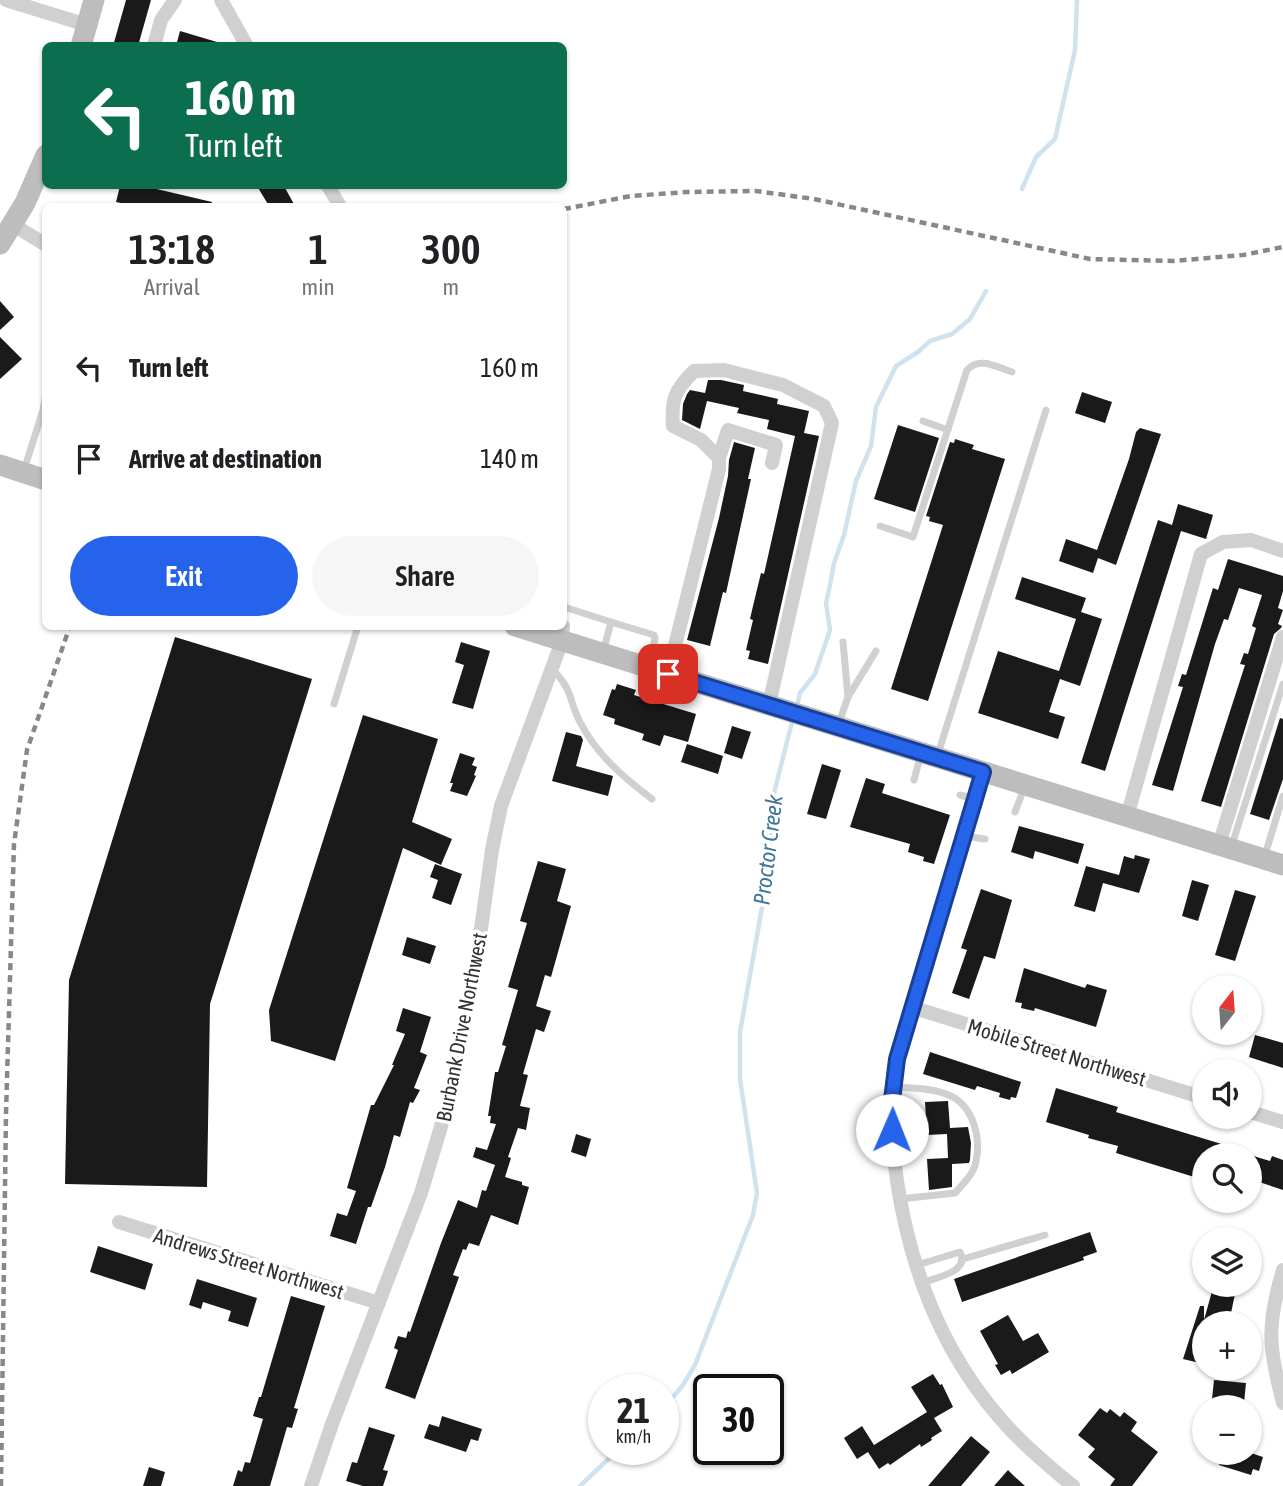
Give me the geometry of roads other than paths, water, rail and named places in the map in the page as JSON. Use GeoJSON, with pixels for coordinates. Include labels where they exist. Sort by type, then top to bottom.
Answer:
{"type":"FeatureCollection","features":[{"type":"Feature","properties":{"kind":"main road"},"geometry":{"type":"LineString","coordinates":[[84,35],[94,0]]}},
{"type":"Feature","properties":{"kind":"main road"},"geometry":{"type":"LineString","coordinates":[[0,244],[25,202],[42,164]]}},
{"type":"Feature","properties":{"kind":"main road"},"geometry":{"type":"LineString","coordinates":[[0,465],[42,479]]}},
{"type":"Feature","properties":{"kind":"main road"},"geometry":{"type":"LineString","coordinates":[[539,630],[563,634],[603,654],[1273,862]]}},
{"type":"Feature","properties":{"kind":"street"},"geometry":{"type":"LineString","coordinates":[[6,0],[84,35]]}},
{"type":"Feature","properties":{"kind":"street"},"geometry":{"type":"LineString","coordinates":[[155,42],[161,20],[175,0]]}},
{"type":"Feature","properties":{"kind":"street"},"geometry":{"type":"LineString","coordinates":[[221,0],[245,42]]}},
{"type":"Feature","properties":{"kind":"street"},"geometry":{"type":"LineString","coordinates":[[12,223],[42,242]]}},
{"type":"Feature","properties":{"kind":"street"},"geometry":{"type":"LineString","coordinates":[[719,458],[701,440],[673,426],[671,406],[678,387],[694,371],[724,370],[783,385],[824,406],[832,423],[775,708]]}},
{"type":"Feature","properties":{"kind":"street"},"geometry":{"type":"LineString","coordinates":[[659,671],[728,430],[776,444],[772,463]]}},
{"type":"Feature","properties":{"kind":"street"},"geometry":{"type":"LineString","coordinates":[[1127,817],[1200,554],[1223,542],[1251,540],[1283,551]]}},
{"type":"Feature","properties":{"kind":"street","name":"Burbank Drive Northwest"},"geometry":{"type":"LineString","coordinates":[[311,1486],[332,1424],[421,1193],[452,1090],[476,965],[501,806],[563,634]]}},
{"type":"Feature","properties":{"kind":"street"},"geometry":{"type":"LineString","coordinates":[[1225,847],[1283,637]]}},
{"type":"Feature","properties":{"kind":"street"},"geometry":{"type":"LineString","coordinates":[[983,772],[897,1059],[891,1108],[893,1152],[903,1222],[915,1266],[937,1321],[962,1368],[998,1416],[1041,1460],[1073,1486]]}},
{"type":"Feature","properties":{"kind":"street","name":"Mobile Street Northwest"},"geometry":{"type":"LineString","coordinates":[[911,1007],[1192,1094]]}},
{"type":"Feature","properties":{"kind":"street"},"geometry":{"type":"LineString","coordinates":[[1262,1116],[1283,1122]]}},
{"type":"Feature","properties":{"kind":"street","name":"Andrews Street Northwest"},"geometry":{"type":"LineString","coordinates":[[119,1222],[379,1303]]}},
{"type":"Feature","properties":{"kind":"street"},"geometry":{"type":"LineString","coordinates":[[1283,1270],[1270,1327],[1272,1358],[1283,1403]]}},
{"type":"Feature","properties":{"kind":"lane"},"geometry":{"type":"LineString","coordinates":[[880,526],[913,537],[967,370],[973,364],[981,362],[1012,372]]}},
{"type":"Feature","properties":{"kind":"lane"},"geometry":{"type":"LineString","coordinates":[[914,780],[929,756],[1046,410]]}},
{"type":"Feature","properties":{"kind":"lane"},"geometry":{"type":"LineString","coordinates":[[23,472],[42,413]]}},
{"type":"Feature","properties":{"kind":"lane"},"geometry":{"type":"LineString","coordinates":[[923,421],[948,430]]}},
{"type":"Feature","properties":{"kind":"lane"},"geometry":{"type":"LineString","coordinates":[[567,608],[654,635],[659,671]]}},
{"type":"Feature","properties":{"kind":"lane"},"geometry":{"type":"LineString","coordinates":[[603,654],[611,622]]}},
{"type":"Feature","properties":{"kind":"lane"},"geometry":{"type":"LineString","coordinates":[[334,704],[357,630]]}},
{"type":"Feature","properties":{"kind":"lane"},"geometry":{"type":"LineString","coordinates":[[843,642],[848,697]]}},
{"type":"Feature","properties":{"kind":"lane"},"geometry":{"type":"LineString","coordinates":[[838,727],[848,697],[876,651]]}},
{"type":"Feature","properties":{"kind":"lane"},"geometry":{"type":"LineString","coordinates":[[552,668],[565,682],[579,720],[596,749],[620,775],[652,799]]}},
{"type":"Feature","properties":{"kind":"lane"},"geometry":{"type":"LineString","coordinates":[[1225,847],[1283,684]]}},
{"type":"Feature","properties":{"kind":"lane"},"geometry":{"type":"LineString","coordinates":[[1015,811],[1025,785]]}},
{"type":"Feature","properties":{"kind":"lane"},"geometry":{"type":"LineString","coordinates":[[960,795],[975,799]]}},
{"type":"Feature","properties":{"kind":"lane"},"geometry":{"type":"LineString","coordinates":[[1273,862],[1283,796]]}},
{"type":"Feature","properties":{"kind":"lane"},"geometry":{"type":"LineString","coordinates":[[964,836],[985,839]]}},
{"type":"Feature","properties":{"kind":"lane"},"geometry":{"type":"LineString","coordinates":[[893,1087],[923,1088],[954,1097],[976,1124],[976,1161],[971,1175],[955,1194],[900,1199]]}},
{"type":"Feature","properties":{"kind":"lane"},"geometry":{"type":"LineString","coordinates":[[963,1259],[1045,1235]]}},
{"type":"Feature","properties":{"kind":"lane"},"geometry":{"type":"LineString","coordinates":[[915,1266],[960,1252],[963,1259],[963,1264],[958,1269],[921,1283]]}},
{"type":"Feature","properties":{"kind":"waterway","name":"Proctor Creek"},"geometry":{"type":"LineString","coordinates":[[1022,189],[1036,157],[1055,139],[1075,50],[1077,0]]}},
{"type":"Feature","properties":{"kind":"waterway","name":"Proctor Creek"},"geometry":{"type":"LineString","coordinates":[[797,706],[800,693],[815,674],[830,630],[826,603],[834,563],[844,535],[856,481],[871,446],[876,407],[896,366],[930,341],[952,334],[970,319],[986,291]]}},
{"type":"Feature","properties":{"kind":"waterway","name":"Proctor Creek"},"geometry":{"type":"LineString","coordinates":[[679,1390],[695,1365],[753,1215],[757,1193],[740,1079],[740,1032],[764,896],[772,827],[771,805],[793,718]]}},
{"type":"Feature","properties":{"kind":"waterway","name":"Proctor Creek"},"geometry":{"type":"LineString","coordinates":[[580,1486],[602,1465]]}},
{"type":"Feature","properties":{"kind":"railway"},"geometry":{"type":"LineString","coordinates":[[567,208],[631,196],[756,191],[814,199],[1090,259],[1173,261],[1243,255],[1283,247]]}},
{"type":"Feature","properties":{"kind":"railway"},"geometry":{"type":"LineString","coordinates":[[1,1486],[6,1113],[14,844],[27,750],[69,630]]}}]}
